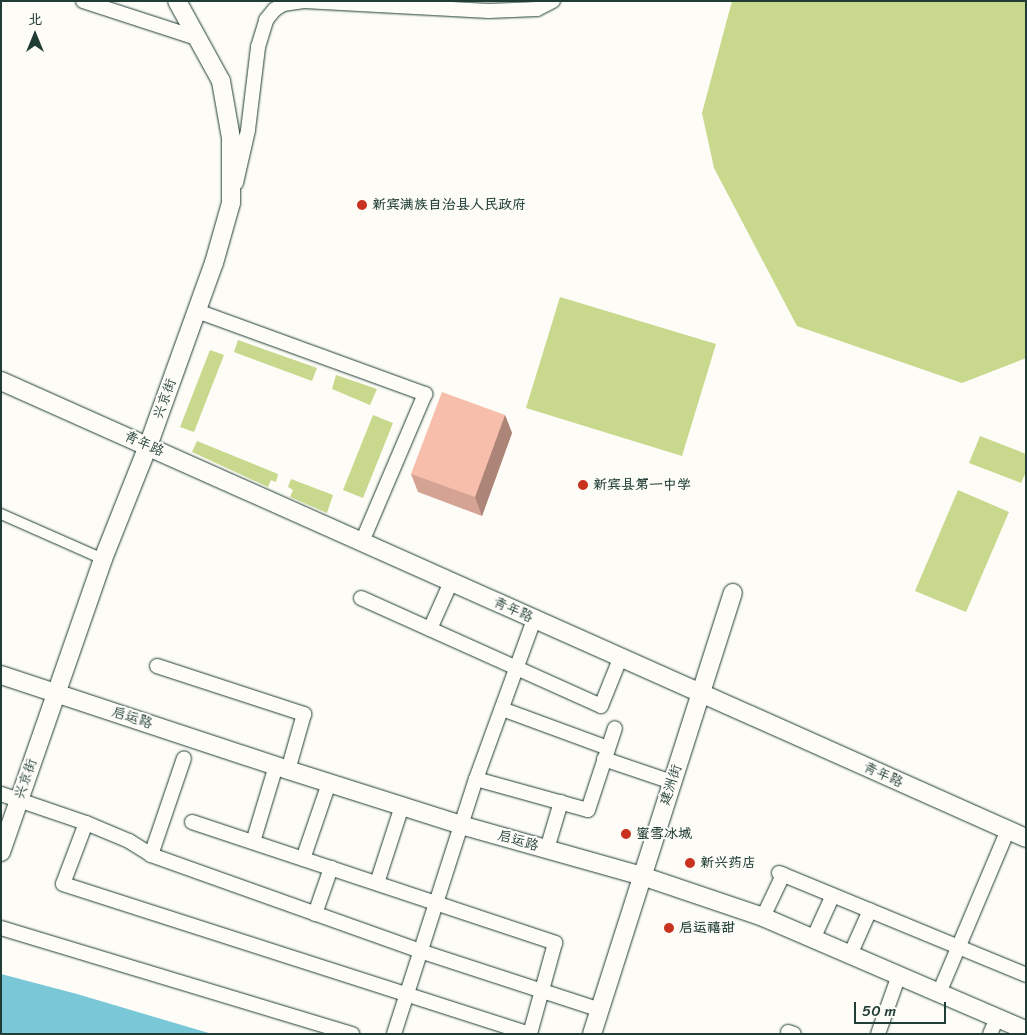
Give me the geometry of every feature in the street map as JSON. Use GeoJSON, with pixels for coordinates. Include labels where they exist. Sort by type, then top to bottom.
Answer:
{"type":"FeatureCollection","features":[{"type":"Feature","properties":{"kind":"street"},"geometry":{"type":"LineString","coordinates":[[83,1],[198,38]]}},
{"type":"Feature","properties":{"kind":"street","name":"兴京街"},"geometry":{"type":"LineString","coordinates":[[1,852],[103,559],[148,446],[196,311],[231,203],[231,138],[221,81],[177,1]]}},
{"type":"Feature","properties":{"kind":"street"},"geometry":{"type":"LineString","coordinates":[[231,203],[248,130],[258,47],[266,20],[274,10],[283,4],[304,1],[489,11],[537,9],[553,1]]}},
{"type":"Feature","properties":{"kind":"street"},"geometry":{"type":"LineString","coordinates":[[196,311],[425,394],[362,542]]}},
{"type":"Feature","properties":{"kind":"street","name":"青年路"},"geometry":{"type":"LineString","coordinates":[[2,382],[1026,838]]}},
{"type":"Feature","properties":{"kind":"street"},"geometry":{"type":"LineString","coordinates":[[1,514],[103,559]]}},
{"type":"Feature","properties":{"kind":"street"},"geometry":{"type":"LineString","coordinates":[[430,629],[451,582]]}},
{"type":"Feature","properties":{"kind":"street","name":"建洲街"},"geometry":{"type":"LineString","coordinates":[[592,1034],[699,694],[733,593]]}},
{"type":"Feature","properties":{"kind":"street"},"geometry":{"type":"LineString","coordinates":[[361,598],[601,706],[620,658]]}},
{"type":"Feature","properties":{"kind":"street"},"geometry":{"type":"LineString","coordinates":[[394,1034],[476,779],[534,620]]}},
{"type":"Feature","properties":{"kind":"street"},"geometry":{"type":"LineString","coordinates":[[157,666],[304,714],[253,842]]}},
{"type":"Feature","properties":{"kind":"street","name":"启运路"},"geometry":{"type":"LineString","coordinates":[[1,674],[329,783],[461,825],[642,876],[763,917],[939,993],[994,1026],[1026,1030]]}},
{"type":"Feature","properties":{"kind":"street"},"geometry":{"type":"LineString","coordinates":[[502,709],[672,782]]}},
{"type":"Feature","properties":{"kind":"street"},"geometry":{"type":"LineString","coordinates":[[476,779],[588,810],[615,728]]}},
{"type":"Feature","properties":{"kind":"street"},"geometry":{"type":"LineString","coordinates":[[150,855],[184,758]]}},
{"type":"Feature","properties":{"kind":"street"},"geometry":{"type":"LineString","coordinates":[[304,859],[329,783]]}},
{"type":"Feature","properties":{"kind":"street"},"geometry":{"type":"LineString","coordinates":[[1,794],[86,823],[129,841],[150,855],[420,951],[600,1010]]}},
{"type":"Feature","properties":{"kind":"street"},"geometry":{"type":"LineString","coordinates":[[547,849],[561,802]]}},
{"type":"Feature","properties":{"kind":"street"},"geometry":{"type":"LineString","coordinates":[[377,883],[402,806]]}},
{"type":"Feature","properties":{"kind":"street"},"geometry":{"type":"LineString","coordinates":[[86,823],[63,884],[530,1034],[555,943],[192,822]]}},
{"type":"Feature","properties":{"kind":"street"},"geometry":{"type":"LineString","coordinates":[[939,993],[1008,830]]}},
{"type":"Feature","properties":{"kind":"street"},"geometry":{"type":"LineString","coordinates":[[315,914],[331,868]]}},
{"type":"Feature","properties":{"kind":"street"},"geometry":{"type":"LineString","coordinates":[[763,917],[781,874],[1026,975]]}},
{"type":"Feature","properties":{"kind":"street"},"geometry":{"type":"LineString","coordinates":[[813,939],[833,895]]}},
{"type":"Feature","properties":{"kind":"street"},"geometry":{"type":"LineString","coordinates":[[850,954],[870,910]]}},
{"type":"Feature","properties":{"kind":"street"},"geometry":{"type":"LineString","coordinates":[[1,928],[352,1034]]}},
{"type":"Feature","properties":{"kind":"street"},"geometry":{"type":"LineString","coordinates":[[878,1034],[899,975]]}},
{"type":"Feature","properties":{"kind":"green space"},"geometry":{"type":"Polygon","coordinates":[[[732,1],[1026,1],[1026,358],[962,383],[797,326],[714,168],[702,113],[732,1]]]}},
{"type":"Feature","properties":{"kind":"green space"},"geometry":{"type":"Polygon","coordinates":[[[560,297],[716,344],[682,456],[526,408],[560,297]]]}},
{"type":"Feature","properties":{"kind":"green space"},"geometry":{"type":"Polygon","coordinates":[[[238,340],[317,368],[312,381],[234,352],[238,340]]]}},
{"type":"Feature","properties":{"kind":"green space"},"geometry":{"type":"Polygon","coordinates":[[[210,350],[224,355],[194,432],[180,427],[210,350]]]}},
{"type":"Feature","properties":{"kind":"green space"},"geometry":{"type":"Polygon","coordinates":[[[336,375],[377,389],[370,405],[332,389],[336,375]]]}},
{"type":"Feature","properties":{"kind":"green space"},"geometry":{"type":"Polygon","coordinates":[[[373,415],[393,423],[363,498],[343,490],[373,415]]]}},
{"type":"Feature","properties":{"kind":"green space"},"geometry":{"type":"Polygon","coordinates":[[[980,436],[1026,454],[1026,472],[1021,483],[969,463],[980,436]]]}},
{"type":"Feature","properties":{"kind":"green space"},"geometry":{"type":"Polygon","coordinates":[[[197,441],[278,474],[276,482],[271,480],[268,487],[192,452],[197,441]]]}},
{"type":"Feature","properties":{"kind":"green space"},"geometry":{"type":"Polygon","coordinates":[[[291,479],[333,495],[327,513],[290,497],[293,490],[288,487],[291,479]]]}},
{"type":"Feature","properties":{"kind":"green space"},"geometry":{"type":"Polygon","coordinates":[[[958,490],[1009,512],[966,612],[915,591],[958,490]]]}},
{"type":"Feature","properties":{"kind":"water"},"geometry":{"type":"Polygon","coordinates":[[[1,974],[77,994],[212,1034],[1,1034],[1,974]]]}},
{"type":"Feature","properties":{"kind":"building"},"geometry":{"type":"Polygon","coordinates":[[[442,392],[505,415],[475,497],[411,474],[442,392]]]}},
{"type":"Feature","properties":{"kind":"place","name":"新宾满族自治县人民政府"},"geometry":{"type":"Point","coordinates":[362,205]}},
{"type":"Feature","properties":{"kind":"place","name":"新宾县第一中学"},"geometry":{"type":"Point","coordinates":[583,485]}},
{"type":"Feature","properties":{"kind":"place","name":"蜜雪冰城"},"geometry":{"type":"Point","coordinates":[626,834]}},
{"type":"Feature","properties":{"kind":"place","name":"新兴药店"},"geometry":{"type":"Point","coordinates":[690,863]}},
{"type":"Feature","properties":{"kind":"place","name":"启运禧甜"},"geometry":{"type":"Point","coordinates":[669,928]}}]}
